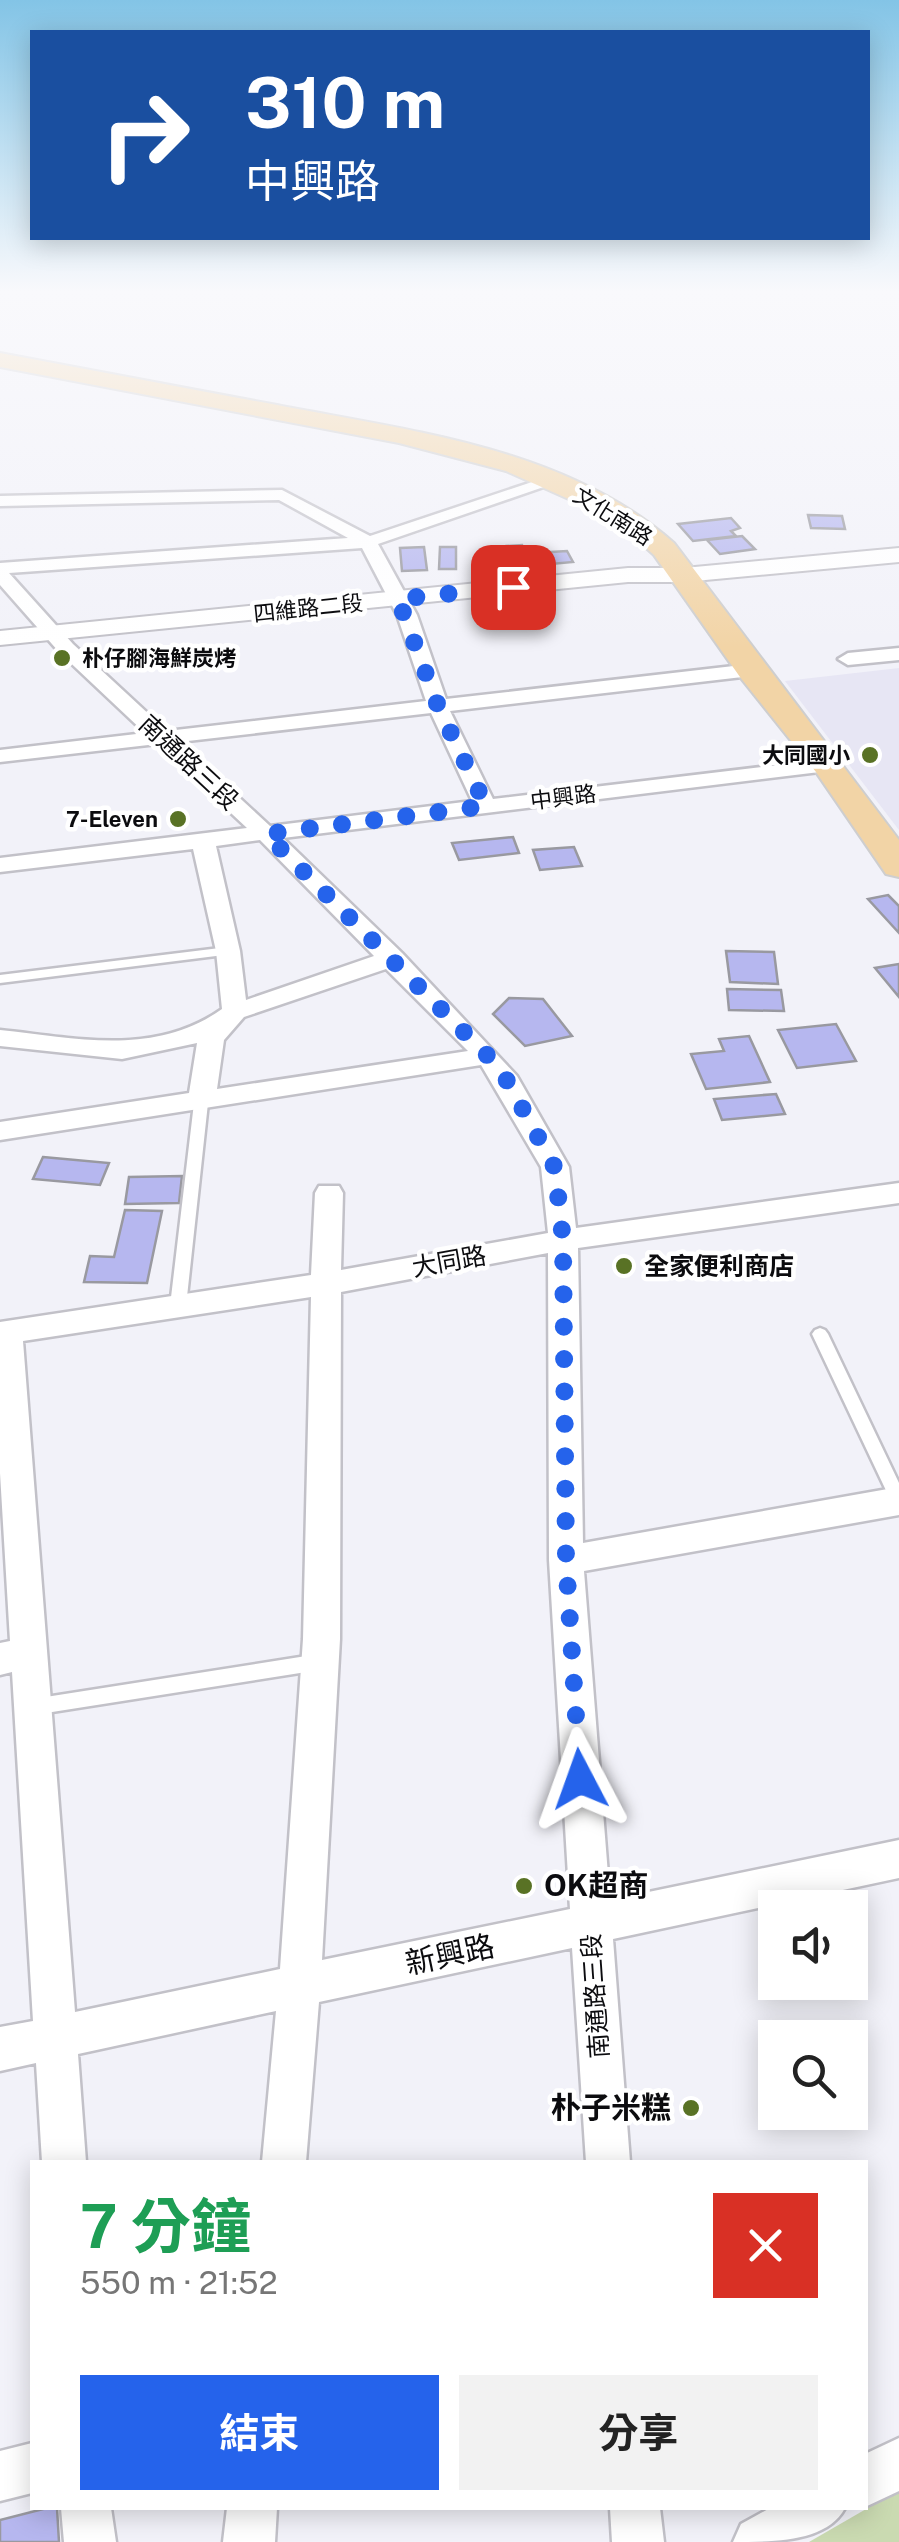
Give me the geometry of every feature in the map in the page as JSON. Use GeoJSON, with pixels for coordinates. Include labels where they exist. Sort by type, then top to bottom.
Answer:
{"type":"FeatureCollection","features":[{"type":"Feature","properties":{"kind":"main road","name":"文化南路"},"geometry":{"type":"LineString","coordinates":[[266,411],[400,436],[515,466],[553,481],[644,531],[684,575],[899,866]]}},
{"type":"Feature","properties":{"kind":"street"},"geometry":{"type":"LineString","coordinates":[[0,571],[368,542],[553,481]]}},
{"type":"Feature","properties":{"kind":"street"},"geometry":{"type":"LineString","coordinates":[[0,501],[282,495],[368,542],[403,607],[438,706],[486,806]]}},
{"type":"Feature","properties":{"kind":"street","name":"四維路二段"},"geometry":{"type":"LineString","coordinates":[[59,640],[403,607],[645,590],[684,575],[899,555]]}},
{"type":"Feature","properties":{"kind":"street","name":"南通路三段"},"geometry":{"type":"LineString","coordinates":[[0,571],[59,640],[394,958],[488,1056],[508,1082],[555,1168],[563,1240],[566,1560],[608,2160]]}},
{"type":"Feature","properties":{"kind":"street"},"geometry":{"type":"LineString","coordinates":[[0,638],[59,640]]}},
{"type":"Feature","properties":{"kind":"street"},"geometry":{"type":"LineString","coordinates":[[0,655],[59,640]]}},
{"type":"Feature","properties":{"kind":"street"},"geometry":{"type":"LineString","coordinates":[[848,659],[899,654]]}},
{"type":"Feature","properties":{"kind":"street"},"geometry":{"type":"LineString","coordinates":[[0,756],[751,670]]}},
{"type":"Feature","properties":{"kind":"street","name":"中興路"},"geometry":{"type":"LineString","coordinates":[[0,866],[828,765]]}},
{"type":"Feature","properties":{"kind":"street"},"geometry":{"type":"LineString","coordinates":[[200,1103],[211,1038],[235,1012],[228,951],[203,841]]}},
{"type":"Feature","properties":{"kind":"street"},"geometry":{"type":"LineString","coordinates":[[0,1038],[122,1051],[204,1034],[235,1012],[394,958]]}},
{"type":"Feature","properties":{"kind":"street"},"geometry":{"type":"LineString","coordinates":[[0,1131],[488,1056]]}},
{"type":"Feature","properties":{"kind":"street"},"geometry":{"type":"LineString","coordinates":[[284,2160],[300,1986],[324,1564],[324,1284],[329,1192]]}},
{"type":"Feature","properties":{"kind":"street","name":"大同路"},"geometry":{"type":"LineString","coordinates":[[4,1333],[324,1284],[563,1240],[899,1193]]}},
{"type":"Feature","properties":{"kind":"street"},"geometry":{"type":"LineString","coordinates":[[4,1333],[15,1656],[33,1706],[64,2160]]}},
{"type":"Feature","properties":{"kind":"street"},"geometry":{"type":"LineString","coordinates":[[566,1560],[899,1501]]}},
{"type":"Feature","properties":{"kind":"street","name":"新興路"},"geometry":{"type":"LineString","coordinates":[[0,2050],[899,1859]]}},
{"type":"Feature","properties":{"kind":"street"},"geometry":{"type":"LineString","coordinates":[[868,2480],[899,2463]]}},
{"type":"Feature","properties":{"kind":"street"},"geometry":{"type":"LineString","coordinates":[[0,2476],[30,2468]]}},
{"type":"Feature","properties":{"kind":"street"},"geometry":{"type":"LineString","coordinates":[[86,2510],[90,2542]]}},
{"type":"Feature","properties":{"kind":"street"},"geometry":{"type":"LineString","coordinates":[[248,2542],[252,2510]]}},
{"type":"Feature","properties":{"kind":"street"},"geometry":{"type":"LineString","coordinates":[[635,2510],[638,2542]]}},
{"type":"Feature","properties":{"kind":"street"},"geometry":{"type":"LineString","coordinates":[[759,2542],[816,2510]]}},
{"type":"Feature","properties":{"kind":"lane"},"geometry":{"type":"LineString","coordinates":[[0,979],[228,951]]}},
{"type":"Feature","properties":{"kind":"lane"},"geometry":{"type":"LineString","coordinates":[[178,1306],[200,1103]]}},
{"type":"Feature","properties":{"kind":"lane"},"geometry":{"type":"LineString","coordinates":[[820,1334],[899,1501]]}},
{"type":"Feature","properties":{"kind":"lane"},"geometry":{"type":"LineString","coordinates":[[33,1706],[319,1662]]}},
{"type":"Feature","properties":{"kind":"shaded area","name":"大同國小"},"geometry":{"type":"Polygon","coordinates":[[[899,668],[899,830],[785,681],[899,668]]]}},
{"type":"Feature","properties":{"kind":"green space"},"geometry":{"type":"Polygon","coordinates":[[[899,2490],[899,2542],[809,2542],[868,2510],[899,2490]]]}},
{"type":"Feature","properties":{"kind":"building"},"geometry":{"type":"Polygon","coordinates":[[[808,515],[842,516],[845,529],[811,528],[808,515]]]}},
{"type":"Feature","properties":{"kind":"building"},"geometry":{"type":"Polygon","coordinates":[[[731,518],[740,528],[731,531],[736,536],[693,541],[678,524],[731,518]]]}},
{"type":"Feature","properties":{"kind":"building"},"geometry":{"type":"Polygon","coordinates":[[[742,536],[755,549],[720,554],[707,540],[742,536]]]}},
{"type":"Feature","properties":{"kind":"building"},"geometry":{"type":"Polygon","coordinates":[[[522,545],[532,568],[517,569],[507,546],[522,545]]]}},
{"type":"Feature","properties":{"kind":"building"},"geometry":{"type":"Polygon","coordinates":[[[424,547],[427,570],[402,571],[400,548],[424,547]]]}},
{"type":"Feature","properties":{"kind":"building"},"geometry":{"type":"Polygon","coordinates":[[[440,547],[456,547],[456,569],[439,569],[440,547]]]}},
{"type":"Feature","properties":{"kind":"building"},"geometry":{"type":"Polygon","coordinates":[[[567,551],[573,562],[540,565],[534,553],[567,551]]]}},
{"type":"Feature","properties":{"kind":"building"},"geometry":{"type":"Polygon","coordinates":[[[513,837],[519,853],[459,860],[452,843],[513,837]]]}},
{"type":"Feature","properties":{"kind":"building"},"geometry":{"type":"Polygon","coordinates":[[[574,847],[582,866],[540,870],[533,850],[574,847]]]}},
{"type":"Feature","properties":{"kind":"building"},"geometry":{"type":"Polygon","coordinates":[[[888,895],[899,906],[899,933],[868,899],[888,895]]]}},
{"type":"Feature","properties":{"kind":"building"},"geometry":{"type":"Polygon","coordinates":[[[726,951],[774,952],[778,984],[730,982],[726,951]]]}},
{"type":"Feature","properties":{"kind":"building"},"geometry":{"type":"Polygon","coordinates":[[[899,964],[899,997],[875,968],[899,964]]]}},
{"type":"Feature","properties":{"kind":"building"},"geometry":{"type":"Polygon","coordinates":[[[727,989],[781,990],[784,1011],[729,1010],[727,989]]]}},
{"type":"Feature","properties":{"kind":"building"},"geometry":{"type":"Polygon","coordinates":[[[509,998],[543,999],[572,1036],[525,1046],[493,1014],[509,998]]]}},
{"type":"Feature","properties":{"kind":"building"},"geometry":{"type":"Polygon","coordinates":[[[836,1024],[856,1061],[797,1068],[778,1030],[836,1024]]]}},
{"type":"Feature","properties":{"kind":"building"},"geometry":{"type":"Polygon","coordinates":[[[749,1036],[770,1082],[706,1089],[691,1054],[724,1051],[719,1039],[749,1036]]]}},
{"type":"Feature","properties":{"kind":"building"},"geometry":{"type":"Polygon","coordinates":[[[776,1094],[785,1114],[722,1120],[714,1099],[776,1094]]]}},
{"type":"Feature","properties":{"kind":"building"},"geometry":{"type":"Polygon","coordinates":[[[43,1157],[109,1163],[100,1185],[33,1179],[43,1157]]]}},
{"type":"Feature","properties":{"kind":"building"},"geometry":{"type":"Polygon","coordinates":[[[182,1176],[179,1203],[125,1204],[129,1177],[182,1176]]]}},
{"type":"Feature","properties":{"kind":"building"},"geometry":{"type":"Polygon","coordinates":[[[125,1210],[162,1211],[147,1283],[84,1282],[90,1256],[114,1257],[125,1210]]]}},
{"type":"Feature","properties":{"kind":"building"},"geometry":{"type":"Polygon","coordinates":[[[39,2510],[57,2510],[59,2542],[0,2542],[0,2520],[39,2510]]]}},
{"type":"Feature","properties":{"kind":"place","name":"朴仔腳海鮮炭烤"},"geometry":{"type":"Point","coordinates":[62,658]}},
{"type":"Feature","properties":{"kind":"place","name":"大同國小"},"geometry":{"type":"Point","coordinates":[870,755]}},
{"type":"Feature","properties":{"kind":"place","name":"7-Eleven"},"geometry":{"type":"Point","coordinates":[178,819]}},
{"type":"Feature","properties":{"kind":"place","name":"全家便利商店"},"geometry":{"type":"Point","coordinates":[624,1266]}},
{"type":"Feature","properties":{"kind":"place","name":"OK超商"},"geometry":{"type":"Point","coordinates":[524,1886]}},
{"type":"Feature","properties":{"kind":"place","name":"朴子米糕"},"geometry":{"type":"Point","coordinates":[691,2108]}},
{"type":"Feature","properties":{"kind":"route"},"geometry":{"type":"LineString","coordinates":[[513,587],[398,599],[438,706],[486,806],[266,834],[488,1056],[532,1121],[555,1168],[563,1240],[566,1560],[580,1779]]}}]}
